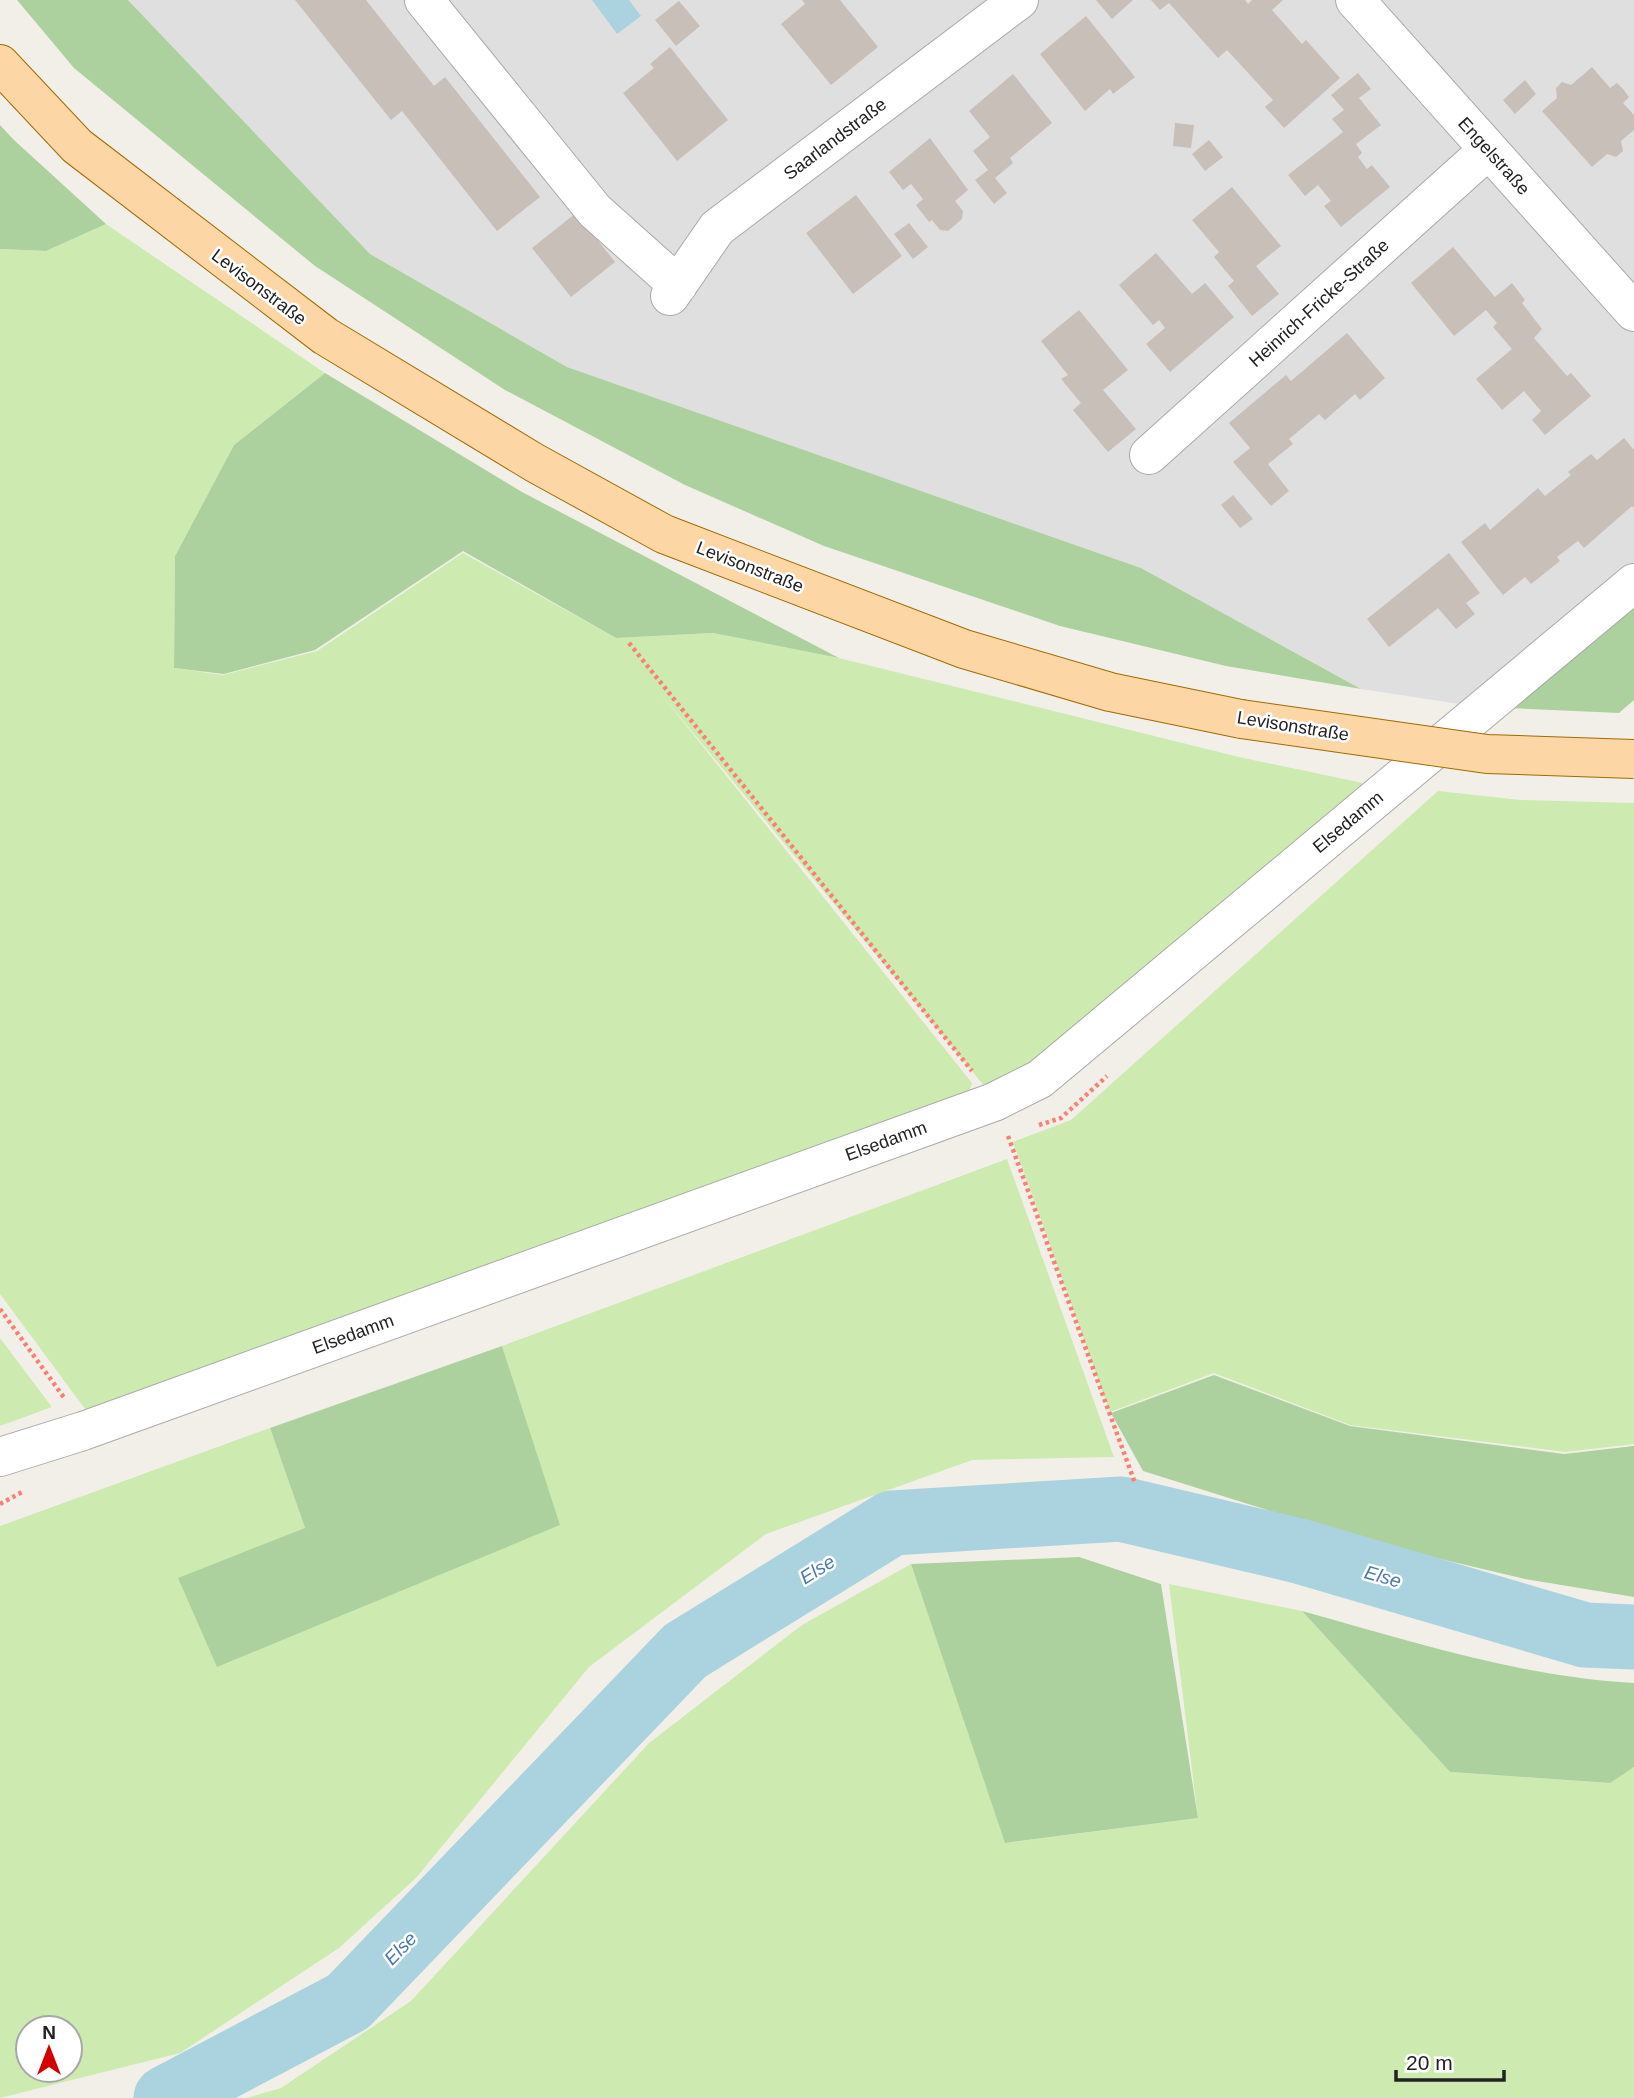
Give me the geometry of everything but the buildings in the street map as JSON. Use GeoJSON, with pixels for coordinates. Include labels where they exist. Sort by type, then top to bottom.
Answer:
{"type":"FeatureCollection","features":[{"type":"Feature","properties":{"kind":"main road","name":"Levisonstraße"},"geometry":{"type":"LineString","coordinates":[[0,64],[77,146],[325,336],[535,463],[664,534],[964,649],[1110,692],[1241,719],[1487,754],[1634,759]]}},
{"type":"Feature","properties":{"kind":"street","name":"Saarlandstraße"},"geometry":{"type":"LineString","coordinates":[[424,0],[595,211],[674,290],[717,228],[1019,0]]}},
{"type":"Feature","properties":{"kind":"street","name":"Engelstraße"},"geometry":{"type":"LineString","coordinates":[[1355,0],[1634,312]]}},
{"type":"Feature","properties":{"kind":"street","name":"Heinrich-Fricke-Straße"},"geometry":{"type":"LineString","coordinates":[[1149,455],[1488,150]]}},
{"type":"Feature","properties":{"kind":"street","name":"Elsedamm"},"geometry":{"type":"LineString","coordinates":[[0,1457],[1001,1118],[1040,1079],[1634,583]]}},
{"type":"Feature","properties":{"kind":"path"},"geometry":{"type":"LineString","coordinates":[[629,643],[1001,1118],[1135,1483]]}},
{"type":"Feature","properties":{"kind":"path"},"geometry":{"type":"LineString","coordinates":[[0,1309],[57,1385],[83,1431]]}},
{"type":"Feature","properties":{"kind":"shaded area"},"geometry":{"type":"Polygon","coordinates":[[[128,0],[1634,0],[1634,563],[1460,704],[1361,689],[1141,568],[567,367],[370,254],[128,0]]]}},
{"type":"Feature","properties":{"kind":"green space"},"geometry":{"type":"Polygon","coordinates":[[[17,0],[128,0],[370,254],[567,367],[1141,568],[1361,689],[1226,666],[1060,626],[824,546],[685,485],[505,390],[315,266],[74,68],[17,0]]]}},
{"type":"Feature","properties":{"kind":"green space"},"geometry":{"type":"Polygon","coordinates":[[[0,125],[106,224],[46,251],[0,249],[0,125]]]}},
{"type":"Feature","properties":{"kind":"green space"},"geometry":{"type":"Polygon","coordinates":[[[106,224],[325,373],[234,445],[175,556],[174,668],[223,675],[317,651],[463,553],[616,638],[713,633],[839,658],[1239,757],[1363,783],[1364,797],[1062,1046],[990,1093],[657,689],[972,1083],[966,1101],[91,1417],[0,1294],[0,249],[46,251],[106,224]]]}},
{"type":"Feature","properties":{"kind":"green space"},"geometry":{"type":"Polygon","coordinates":[[[325,373],[522,492],[839,658],[713,633],[616,638],[463,551],[315,650],[224,674],[174,668],[175,556],[234,445],[325,373]]]}},
{"type":"Feature","properties":{"kind":"green space"},"geometry":{"type":"Polygon","coordinates":[[[1634,600],[1634,700],[1619,713],[1507,708],[1634,600]]]}},
{"type":"Feature","properties":{"kind":"green space"},"geometry":{"type":"Polygon","coordinates":[[[1438,791],[1521,800],[1634,803],[1634,1444],[1565,1452],[1350,1425],[1214,1373],[1110,1412],[1013,1142],[1071,1120],[1438,791]]]}},
{"type":"Feature","properties":{"kind":"green space"},"geometry":{"type":"Polygon","coordinates":[[[1007,1159],[1114,1457],[972,1460],[766,1534],[589,1667],[416,1878],[339,1948],[180,2053],[84,2077],[84,2014],[14,2014],[14,2084],[56,2084],[0,2098],[0,1526],[270,1428],[305,1528],[559,1526],[502,1346],[1007,1159]]]}},
{"type":"Feature","properties":{"kind":"green space"},"geometry":{"type":"Polygon","coordinates":[[[0,1338],[52,1407],[0,1426],[0,1338]]]}},
{"type":"Feature","properties":{"kind":"green space"},"geometry":{"type":"Polygon","coordinates":[[[502,1346],[560,1525],[217,1667],[178,1578],[305,1528],[270,1428],[502,1346]]]}},
{"type":"Feature","properties":{"kind":"green space"},"geometry":{"type":"Polygon","coordinates":[[[1214,1375],[1350,1426],[1564,1454],[1634,1446],[1634,1597],[1525,1579],[1369,1542],[1143,1471],[1111,1413],[1214,1375]]]}},
{"type":"Feature","properties":{"kind":"green space"},"geometry":{"type":"Polygon","coordinates":[[[1079,1557],[1161,1584],[1198,1818],[1005,1843],[911,1564],[1079,1557]]]}},
{"type":"Feature","properties":{"kind":"green space"},"geometry":{"type":"Polygon","coordinates":[[[911,1564],[1006,1843],[1198,1818],[1169,1584],[1302,1611],[1450,1772],[1609,1783],[1634,1767],[1634,2098],[246,2098],[281,2088],[411,2001],[649,1743],[802,1625],[911,1564]]]}},
{"type":"Feature","properties":{"kind":"green space"},"geometry":{"type":"Polygon","coordinates":[[[1302,1611],[1466,1656],[1549,1673],[1634,1683],[1634,1767],[1610,1783],[1450,1772],[1302,1611]]]}},
{"type":"Feature","properties":{"kind":"water"},"geometry":{"type":"Polygon","coordinates":[[[592,0],[629,0],[641,16],[617,34],[592,0]]]}},
{"type":"Feature","properties":{"kind":"waterway","name":"Else"},"geometry":{"type":"LineString","coordinates":[[166,2098],[348,2002],[685,1651],[892,1523],[1121,1509],[1299,1551],[1585,1635],[1634,1637]]}}]}
